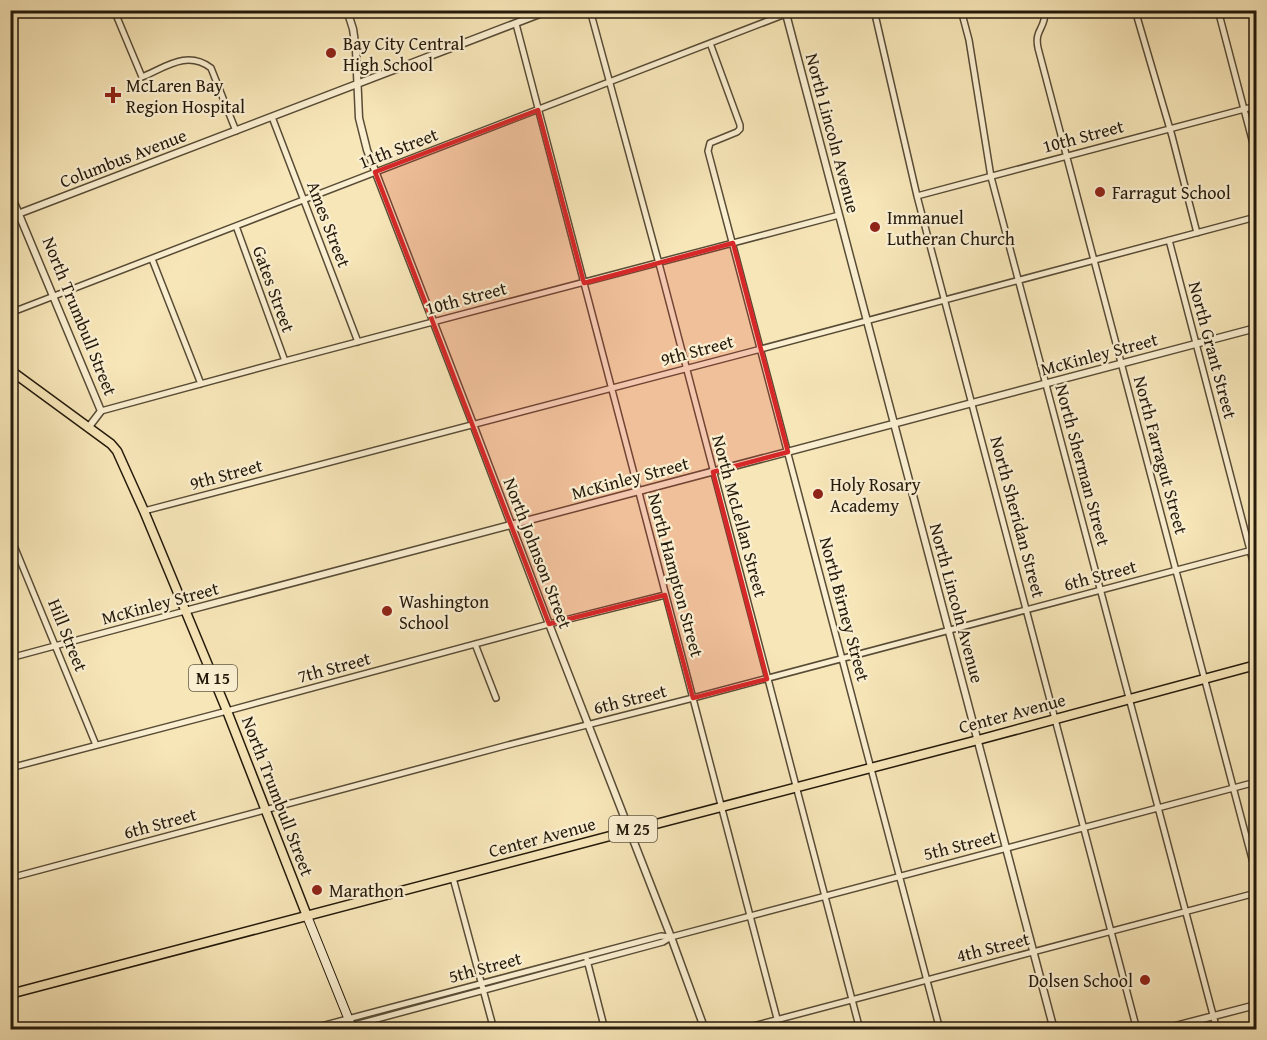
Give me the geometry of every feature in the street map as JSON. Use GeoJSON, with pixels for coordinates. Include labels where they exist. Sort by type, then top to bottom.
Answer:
{"type":"FeatureCollection","features":[{"type":"Feature","properties":{"kind":"main road","name":"M 15"},"geometry":{"type":"LineString","coordinates":[[10,370],[88,428]]}},
{"type":"Feature","properties":{"kind":"main road","name":"North Trumbull Street"},"geometry":{"type":"LineString","coordinates":[[88,428],[111,444],[122,460],[227,711],[351,1024]]}},
{"type":"Feature","properties":{"kind":"main road","name":"Center Avenue"},"geometry":{"type":"LineString","coordinates":[[10,994],[1257,665]]}},
{"type":"Feature","properties":{"kind":"street"},"geometry":{"type":"LineString","coordinates":[[114,10],[141,77],[184,59],[204,62],[211,68],[236,131]]}},
{"type":"Feature","properties":{"kind":"street","name":"North Johnson Street"},"geometry":{"type":"LineString","coordinates":[[347,10],[356,50],[359,118],[367,150],[705,1029]]}},
{"type":"Feature","properties":{"kind":"street","name":"Columbus Avenue"},"geometry":{"type":"LineString","coordinates":[[10,217],[550,10]]}},
{"type":"Feature","properties":{"kind":"street","name":"North McLellan Street"},"geometry":{"type":"LineString","coordinates":[[590,10],[860,1029]]}},
{"type":"Feature","properties":{"kind":"street","name":"11th Street"},"geometry":{"type":"LineString","coordinates":[[10,313],[538,110],[785,12],[796,10]]}},
{"type":"Feature","properties":{"kind":"street","name":"North Sheridan Street"},"geometry":{"type":"LineString","coordinates":[[874,10],[917,196],[1137,1029]]}},
{"type":"Feature","properties":{"kind":"street","name":"North Sherman Street"},"geometry":{"type":"LineString","coordinates":[[961,10],[969,40],[991,177],[1217,1029]]}},
{"type":"Feature","properties":{"kind":"street","name":"North Farragut Street"},"geometry":{"type":"LineString","coordinates":[[1045,10],[1045,22],[1037,33],[1036,40],[1257,874]]}},
{"type":"Feature","properties":{"kind":"street"},"geometry":{"type":"LineString","coordinates":[[1135,10],[1197,233]]}},
{"type":"Feature","properties":{"kind":"street"},"geometry":{"type":"LineString","coordinates":[[1218,10],[1257,155]]}},
{"type":"Feature","properties":{"kind":"street","name":"North Lincoln Avenue"},"geometry":{"type":"LineString","coordinates":[[785,12],[1054,1029]]}},
{"type":"Feature","properties":{"kind":"street","name":"North Hampton Street"},"geometry":{"type":"LineString","coordinates":[[516,24],[780,1029]]}},
{"type":"Feature","properties":{"kind":"street","name":"North Birney Street"},"geometry":{"type":"LineString","coordinates":[[710,43],[740,129],[710,143],[708,151],[940,1029]]}},
{"type":"Feature","properties":{"kind":"street","name":"10th Street"},"geometry":{"type":"LineString","coordinates":[[917,196],[1257,105]]}},
{"type":"Feature","properties":{"kind":"street","name":"Ames Street"},"geometry":{"type":"LineString","coordinates":[[272,117],[358,342]]}},
{"type":"Feature","properties":{"kind":"street","name":"North Trumbull Street"},"geometry":{"type":"LineString","coordinates":[[10,193],[101,411],[88,428]]}},
{"type":"Feature","properties":{"kind":"street","name":"10th Street"},"geometry":{"type":"LineString","coordinates":[[101,411],[839,215]]}},
{"type":"Feature","properties":{"kind":"street","name":"9th Street"},"geometry":{"type":"LineString","coordinates":[[144,511],[1257,217]]}},
{"type":"Feature","properties":{"kind":"street","name":"Gates Street"},"geometry":{"type":"LineString","coordinates":[[236,226],[285,361]]}},
{"type":"Feature","properties":{"kind":"street","name":"North Grant Street"},"geometry":{"type":"LineString","coordinates":[[1169,240],[1254,550],[1257,573]]}},
{"type":"Feature","properties":{"kind":"street"},"geometry":{"type":"LineString","coordinates":[[152,259],[201,384]]}},
{"type":"Feature","properties":{"kind":"street","name":"McKinley Street"},"geometry":{"type":"LineString","coordinates":[[10,658],[1257,328]]}},
{"type":"Feature","properties":{"kind":"street","name":"Hill Street"},"geometry":{"type":"LineString","coordinates":[[10,536],[96,745]]}},
{"type":"Feature","properties":{"kind":"street","name":"6th Street"},"geometry":{"type":"LineString","coordinates":[[10,878],[1254,550]]}},
{"type":"Feature","properties":{"kind":"street","name":"7th Street"},"geometry":{"type":"LineString","coordinates":[[10,768],[665,595]]}},
{"type":"Feature","properties":{"kind":"street"},"geometry":{"type":"LineString","coordinates":[[474,644],[496,698]]}},
{"type":"Feature","properties":{"kind":"street","name":"5th Street"},"geometry":{"type":"LineString","coordinates":[[306,1029],[351,1024],[484,991],[663,942],[671,937],[1257,782]]}},
{"type":"Feature","properties":{"kind":"street"},"geometry":{"type":"LineString","coordinates":[[453,878],[494,1029]]}},
{"type":"Feature","properties":{"kind":"street","name":"4th Street"},"geometry":{"type":"LineString","coordinates":[[738,1029],[1257,894]]}},
{"type":"Feature","properties":{"kind":"street","name":"5th Street"},"geometry":{"type":"LineString","coordinates":[[336,1029],[482,983],[661,936],[671,937]]}},
{"type":"Feature","properties":{"kind":"street"},"geometry":{"type":"LineString","coordinates":[[585,955],[605,1029]]}},
{"type":"Feature","properties":{"kind":"street"},"geometry":{"type":"LineString","coordinates":[[1160,1029],[1257,1005]]}},
{"type":"Feature","properties":{"kind":"highlighted area"},"geometry":{"type":"Polygon","coordinates":[[[538,110],[584,283],[733,243],[788,452],[713,472],[767,679],[693,698],[665,595],[549,624],[375,172],[538,110]]]}},
{"type":"Feature","properties":{"kind":"place","name":"Bay City Central High School"},"geometry":{"type":"Point","coordinates":[331,53]}},
{"type":"Feature","properties":{"kind":"place","name":"McLaren Bay Region Hospital"},"geometry":{"type":"Point","coordinates":[113,95]}},
{"type":"Feature","properties":{"kind":"place","name":"Farragut School"},"geometry":{"type":"Point","coordinates":[1100,192]}},
{"type":"Feature","properties":{"kind":"place","name":"Immanuel Lutheran Church"},"geometry":{"type":"Point","coordinates":[875,227]}},
{"type":"Feature","properties":{"kind":"place","name":"Holy Rosary Academy"},"geometry":{"type":"Point","coordinates":[818,494]}},
{"type":"Feature","properties":{"kind":"place","name":"Washington School"},"geometry":{"type":"Point","coordinates":[387,611]}},
{"type":"Feature","properties":{"kind":"place","name":"Marathon"},"geometry":{"type":"Point","coordinates":[317,890]}},
{"type":"Feature","properties":{"kind":"place","name":"Dolsen School"},"geometry":{"type":"Point","coordinates":[1145,980]}}]}
